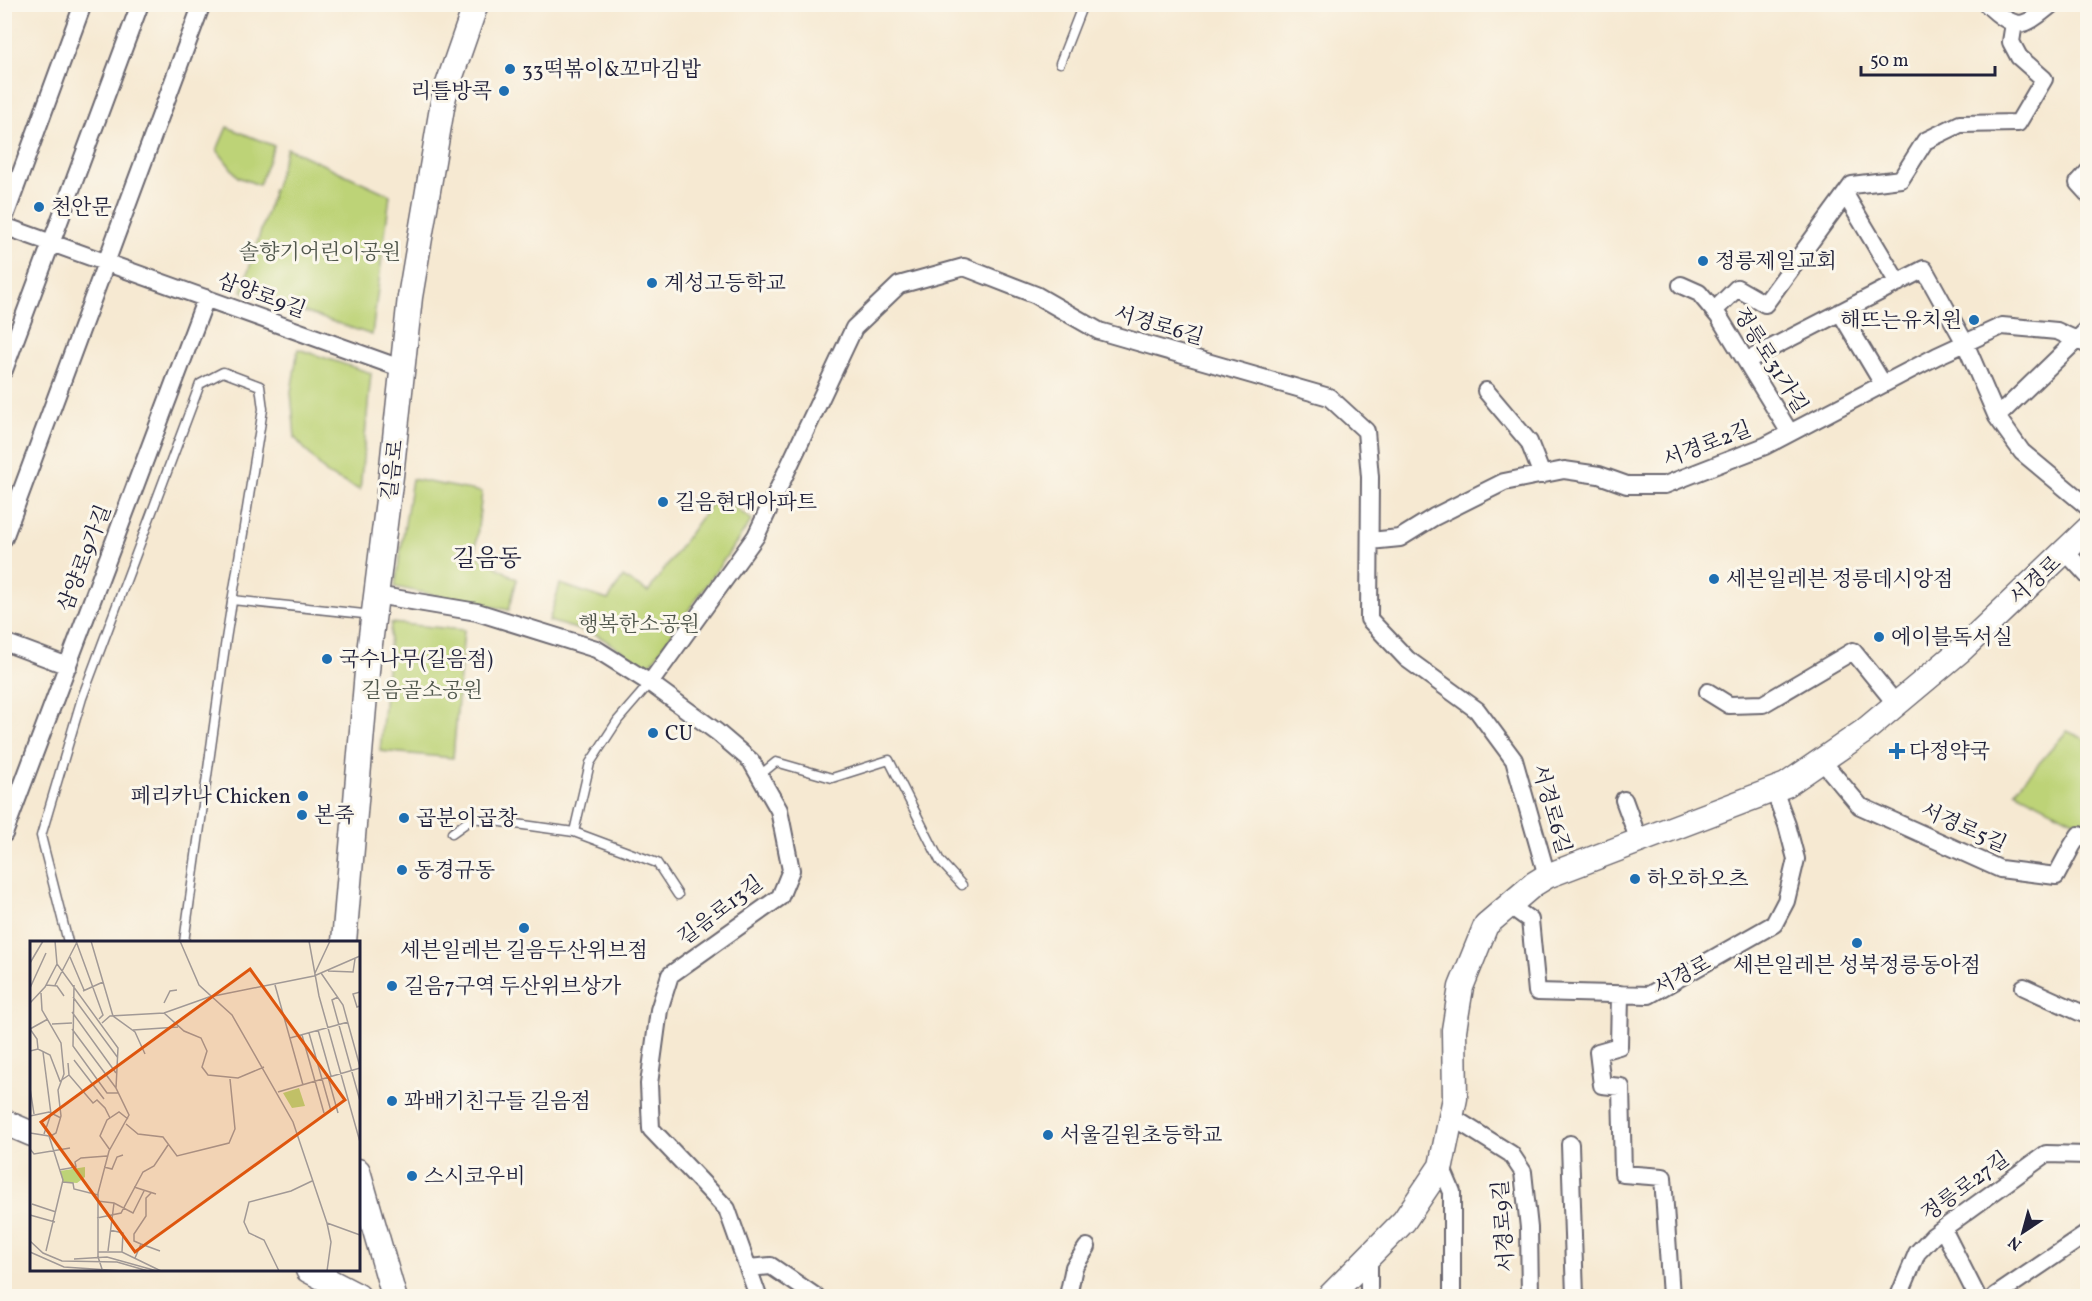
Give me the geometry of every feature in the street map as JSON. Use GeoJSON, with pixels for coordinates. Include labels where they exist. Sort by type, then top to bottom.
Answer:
{"type":"FeatureCollection","features":[{"type":"Feature","properties":{"kind":"street"},"geometry":{"type":"LineString","coordinates":[[4,219],[83,4]]}},
{"type":"Feature","properties":{"kind":"street"},"geometry":{"type":"LineString","coordinates":[[4,370],[140,4]]}},
{"type":"Feature","properties":{"kind":"street","name":"길음로"},"geometry":{"type":"LineString","coordinates":[[344,941],[368,660],[410,297],[444,96],[476,4]]}},
{"type":"Feature","properties":{"kind":"street"},"geometry":{"type":"LineString","coordinates":[[1986,4],[1997,14],[2024,24],[2052,4]]}},
{"type":"Feature","properties":{"kind":"street"},"geometry":{"type":"LineString","coordinates":[[4,538],[200,9]]}},
{"type":"Feature","properties":{"kind":"street","name":"정릉로31가길"},"geometry":{"type":"LineString","coordinates":[[1714,311],[1737,288],[1765,304],[1852,185],[1901,178],[1925,141],[1960,124],[2018,123],[2044,79],[2019,57],[2011,42],[2014,22]]}},
{"type":"Feature","properties":{"kind":"street"},"geometry":{"type":"LineString","coordinates":[[2088,172],[2078,183],[2088,194]]}},
{"type":"Feature","properties":{"kind":"street"},"geometry":{"type":"LineString","coordinates":[[1845,194],[1898,283]]}},
{"type":"Feature","properties":{"kind":"street","name":"삼양로9길"},"geometry":{"type":"LineString","coordinates":[[4,226],[402,369]]}},
{"type":"Feature","properties":{"kind":"street","name":"서경로6길"},"geometry":{"type":"LineString","coordinates":[[650,683],[756,536],[854,328],[899,285],[964,267],[1036,295],[1099,331],[1329,397],[1366,431],[1370,477],[1369,619],[1407,658],[1477,710],[1514,760],[1547,876]]}},
{"type":"Feature","properties":{"kind":"street"},"geometry":{"type":"LineString","coordinates":[[1746,361],[1924,269],[1965,343],[1997,417],[2022,452],[2088,507]]}},
{"type":"Feature","properties":{"kind":"street","name":"정릉로31가길"},"geometry":{"type":"LineString","coordinates":[[1681,285],[1699,293],[1714,311],[1790,433]]}},
{"type":"Feature","properties":{"kind":"street","name":"삼양로9가길"},"geometry":{"type":"LineString","coordinates":[[4,834],[206,298]]}},
{"type":"Feature","properties":{"kind":"street"},"geometry":{"type":"LineString","coordinates":[[1840,312],[1883,384]]}},
{"type":"Feature","properties":{"kind":"street","name":"서경로2길"},"geometry":{"type":"LineString","coordinates":[[1370,541],[1400,538],[1434,517],[1504,482],[1564,470],[1599,475],[1628,485],[1665,485],[1766,446],[1883,384],[2002,326],[2057,331],[2084,338]]}},
{"type":"Feature","properties":{"kind":"street"},"geometry":{"type":"LineString","coordinates":[[1997,417],[2084,338]]}},
{"type":"Feature","properties":{"kind":"street"},"geometry":{"type":"LineString","coordinates":[[1486,391],[1529,442],[1542,475]]}},
{"type":"Feature","properties":{"kind":"street","name":"서경로"},"geometry":{"type":"LineString","coordinates":[[1330,1296],[1404,1221],[1441,1166],[1455,1098],[1454,1030],[1461,987],[1486,926],[1547,876],[1786,785],[1863,732],[1961,650],[2088,529]]}},
{"type":"Feature","properties":{"kind":"street","name":"서경로"},"geometry":{"type":"LineString","coordinates":[[2066,551],[2088,576]]}},
{"type":"Feature","properties":{"kind":"street","name":"길음로13길"},"geometry":{"type":"LineString","coordinates":[[375,605],[477,612],[596,649],[650,683],[717,732],[751,760],[760,775],[779,810],[791,870],[780,897],[670,975],[659,1010],[649,1084],[651,1129],[727,1209],[758,1296]]}},
{"type":"Feature","properties":{"kind":"street"},"geometry":{"type":"LineString","coordinates":[[4,642],[68,666]]}},
{"type":"Feature","properties":{"kind":"street"},"geometry":{"type":"LineString","coordinates":[[1708,692],[1729,705],[1763,704],[1853,651],[1896,705]]}},
{"type":"Feature","properties":{"kind":"street","name":"서경로5길"},"geometry":{"type":"LineString","coordinates":[[1822,761],[1860,806],[2000,869],[2056,876],[2079,835],[2088,839]]}},
{"type":"Feature","properties":{"kind":"street","name":"서경로"},"geometry":{"type":"LineString","coordinates":[[1509,905],[1530,920],[1537,992],[1649,994],[1774,924],[1786,901],[1796,859],[1774,790]]}},
{"type":"Feature","properties":{"kind":"street"},"geometry":{"type":"LineString","coordinates":[[1624,800],[1639,841]]}},
{"type":"Feature","properties":{"kind":"street"},"geometry":{"type":"LineString","coordinates":[[2024,987],[2088,1016]]}},
{"type":"Feature","properties":{"kind":"street"},"geometry":{"type":"LineString","coordinates":[[1620,994],[1619,1046],[1598,1052],[1602,1085],[1621,1087],[1623,1174],[1662,1177],[1671,1296]]}},
{"type":"Feature","properties":{"kind":"street","name":"서경로9길"},"geometry":{"type":"LineString","coordinates":[[1452,1116],[1511,1154],[1524,1172],[1530,1296]]}},
{"type":"Feature","properties":{"kind":"street"},"geometry":{"type":"LineString","coordinates":[[4,1122],[30,1133]]}},
{"type":"Feature","properties":{"kind":"street"},"geometry":{"type":"LineString","coordinates":[[1570,1144],[1575,1296]]}},
{"type":"Feature","properties":{"kind":"street","name":"정릉로27길"},"geometry":{"type":"LineString","coordinates":[[1899,1296],[1917,1253],[1942,1229],[2046,1154],[2088,1155]]}},
{"type":"Feature","properties":{"kind":"street"},"geometry":{"type":"LineString","coordinates":[[1441,1166],[1452,1192],[1452,1296]]}},
{"type":"Feature","properties":{"kind":"street"},"geometry":{"type":"LineString","coordinates":[[360,1178],[394,1296]]}},
{"type":"Feature","properties":{"kind":"street"},"geometry":{"type":"LineString","coordinates":[[1942,1229],[1977,1296]]}},
{"type":"Feature","properties":{"kind":"street"},"geometry":{"type":"LineString","coordinates":[[1995,1296],[2088,1233]]}},
{"type":"Feature","properties":{"kind":"street"},"geometry":{"type":"LineString","coordinates":[[1068,1296],[1074,1267],[1087,1247]]}},
{"type":"Feature","properties":{"kind":"street"},"geometry":{"type":"LineString","coordinates":[[1369,1296],[1370,1256]]}},
{"type":"Feature","properties":{"kind":"street"},"geometry":{"type":"LineString","coordinates":[[748,1268],[771,1266],[815,1296]]}},
{"type":"Feature","properties":{"kind":"street"},"geometry":{"type":"LineString","coordinates":[[312,1271],[358,1296]]}},
{"type":"Feature","properties":{"kind":"lane"},"geometry":{"type":"LineString","coordinates":[[1060,63],[1083,4]]}},
{"type":"Feature","properties":{"kind":"lane"},"geometry":{"type":"LineString","coordinates":[[68,941],[41,836],[82,698],[200,384],[223,372],[260,386],[263,410],[202,800],[184,941]]}},
{"type":"Feature","properties":{"kind":"lane"},"geometry":{"type":"LineString","coordinates":[[232,600],[375,605]]}},
{"type":"Feature","properties":{"kind":"lane"},"geometry":{"type":"LineString","coordinates":[[574,832],[590,763],[618,720],[650,683]]}},
{"type":"Feature","properties":{"kind":"lane"},"geometry":{"type":"LineString","coordinates":[[760,775],[776,762],[832,778],[889,759],[940,861],[962,885]]}},
{"type":"Feature","properties":{"kind":"lane"},"geometry":{"type":"LineString","coordinates":[[452,833],[473,818],[574,832],[657,863],[678,895]]}},
{"type":"Feature","properties":{"kind":"green space"},"geometry":{"type":"Polygon","coordinates":[[[227,127],[274,146],[259,185],[238,177],[217,150],[227,127]]]}},
{"type":"Feature","properties":{"kind":"green space","name":"솔향기어린이공원"},"geometry":{"type":"Polygon","coordinates":[[[287,148],[390,195],[372,335],[242,291],[287,148]]]}},
{"type":"Feature","properties":{"kind":"green space"},"geometry":{"type":"Polygon","coordinates":[[[298,349],[371,373],[360,490],[327,474],[295,438],[291,392],[298,349]]]}},
{"type":"Feature","properties":{"kind":"green space"},"geometry":{"type":"Polygon","coordinates":[[[412,479],[482,492],[475,554],[517,579],[509,610],[395,587],[412,479]]]}},
{"type":"Feature","properties":{"kind":"green space","name":"행복한소공원"},"geometry":{"type":"Polygon","coordinates":[[[717,495],[752,520],[648,668],[597,635],[549,621],[560,584],[608,600],[623,577],[648,592],[717,495]]]}},
{"type":"Feature","properties":{"kind":"green space","name":"길음골소공원"},"geometry":{"type":"Polygon","coordinates":[[[391,623],[464,630],[453,758],[380,751],[391,623]]]}},
{"type":"Feature","properties":{"kind":"green space"},"geometry":{"type":"Polygon","coordinates":[[[2067,731],[2087,740],[2087,828],[2015,791],[2067,731]]]}},
{"type":"Feature","properties":{"kind":"place","name":"33떡볶이&꼬마김밥"},"geometry":{"type":"Point","coordinates":[510,69]}},
{"type":"Feature","properties":{"kind":"place","name":"리틀방콕"},"geometry":{"type":"Point","coordinates":[504,91]}},
{"type":"Feature","properties":{"kind":"place","name":"천안문"},"geometry":{"type":"Point","coordinates":[39,207]}},
{"type":"Feature","properties":{"kind":"place","name":"정릉제일교회"},"geometry":{"type":"Point","coordinates":[1703,261]}},
{"type":"Feature","properties":{"kind":"place","name":"계성고등학교"},"geometry":{"type":"Point","coordinates":[652,283]}},
{"type":"Feature","properties":{"kind":"place","name":"해뜨는유치원"},"geometry":{"type":"Point","coordinates":[1974,320]}},
{"type":"Feature","properties":{"kind":"place","name":"길음현대아파트"},"geometry":{"type":"Point","coordinates":[663,502]}},
{"type":"Feature","properties":{"kind":"place","name":"세븐일레븐 정릉데시앙점"},"geometry":{"type":"Point","coordinates":[1714,579]}},
{"type":"Feature","properties":{"kind":"place","name":"에이블독서실"},"geometry":{"type":"Point","coordinates":[1879,637]}},
{"type":"Feature","properties":{"kind":"place","name":"국수나무(길음점)"},"geometry":{"type":"Point","coordinates":[327,659]}},
{"type":"Feature","properties":{"kind":"place","name":"CU"},"geometry":{"type":"Point","coordinates":[653,733]}},
{"type":"Feature","properties":{"kind":"place","name":"다정약국"},"geometry":{"type":"Point","coordinates":[1897,751]}},
{"type":"Feature","properties":{"kind":"place","name":"페리카나 Chicken"},"geometry":{"type":"Point","coordinates":[303,796]}},
{"type":"Feature","properties":{"kind":"place","name":"본죽"},"geometry":{"type":"Point","coordinates":[302,815]}},
{"type":"Feature","properties":{"kind":"place","name":"곱분이곱창"},"geometry":{"type":"Point","coordinates":[404,818]}},
{"type":"Feature","properties":{"kind":"place","name":"동경규동"},"geometry":{"type":"Point","coordinates":[402,870]}},
{"type":"Feature","properties":{"kind":"place","name":"하오하오츠"},"geometry":{"type":"Point","coordinates":[1635,879]}},
{"type":"Feature","properties":{"kind":"place","name":"세븐일레븐 길음두산위브점"},"geometry":{"type":"Point","coordinates":[524,928]}},
{"type":"Feature","properties":{"kind":"place","name":"세븐일레븐 성북정릉동아점"},"geometry":{"type":"Point","coordinates":[1857,943]}},
{"type":"Feature","properties":{"kind":"place","name":"길음7구역 두산위브상가"},"geometry":{"type":"Point","coordinates":[392,986]}},
{"type":"Feature","properties":{"kind":"place","name":"꽈배기친구들 길음점"},"geometry":{"type":"Point","coordinates":[392,1101]}},
{"type":"Feature","properties":{"kind":"place","name":"서울길원초등학교"},"geometry":{"type":"Point","coordinates":[1048,1135]}},
{"type":"Feature","properties":{"kind":"place","name":"스시코우비"},"geometry":{"type":"Point","coordinates":[412,1176]}},
{"type":"Feature","properties":{"kind":"district","name":"길음동"},"geometry":{"type":"Point","coordinates":[487,558]}}]}
